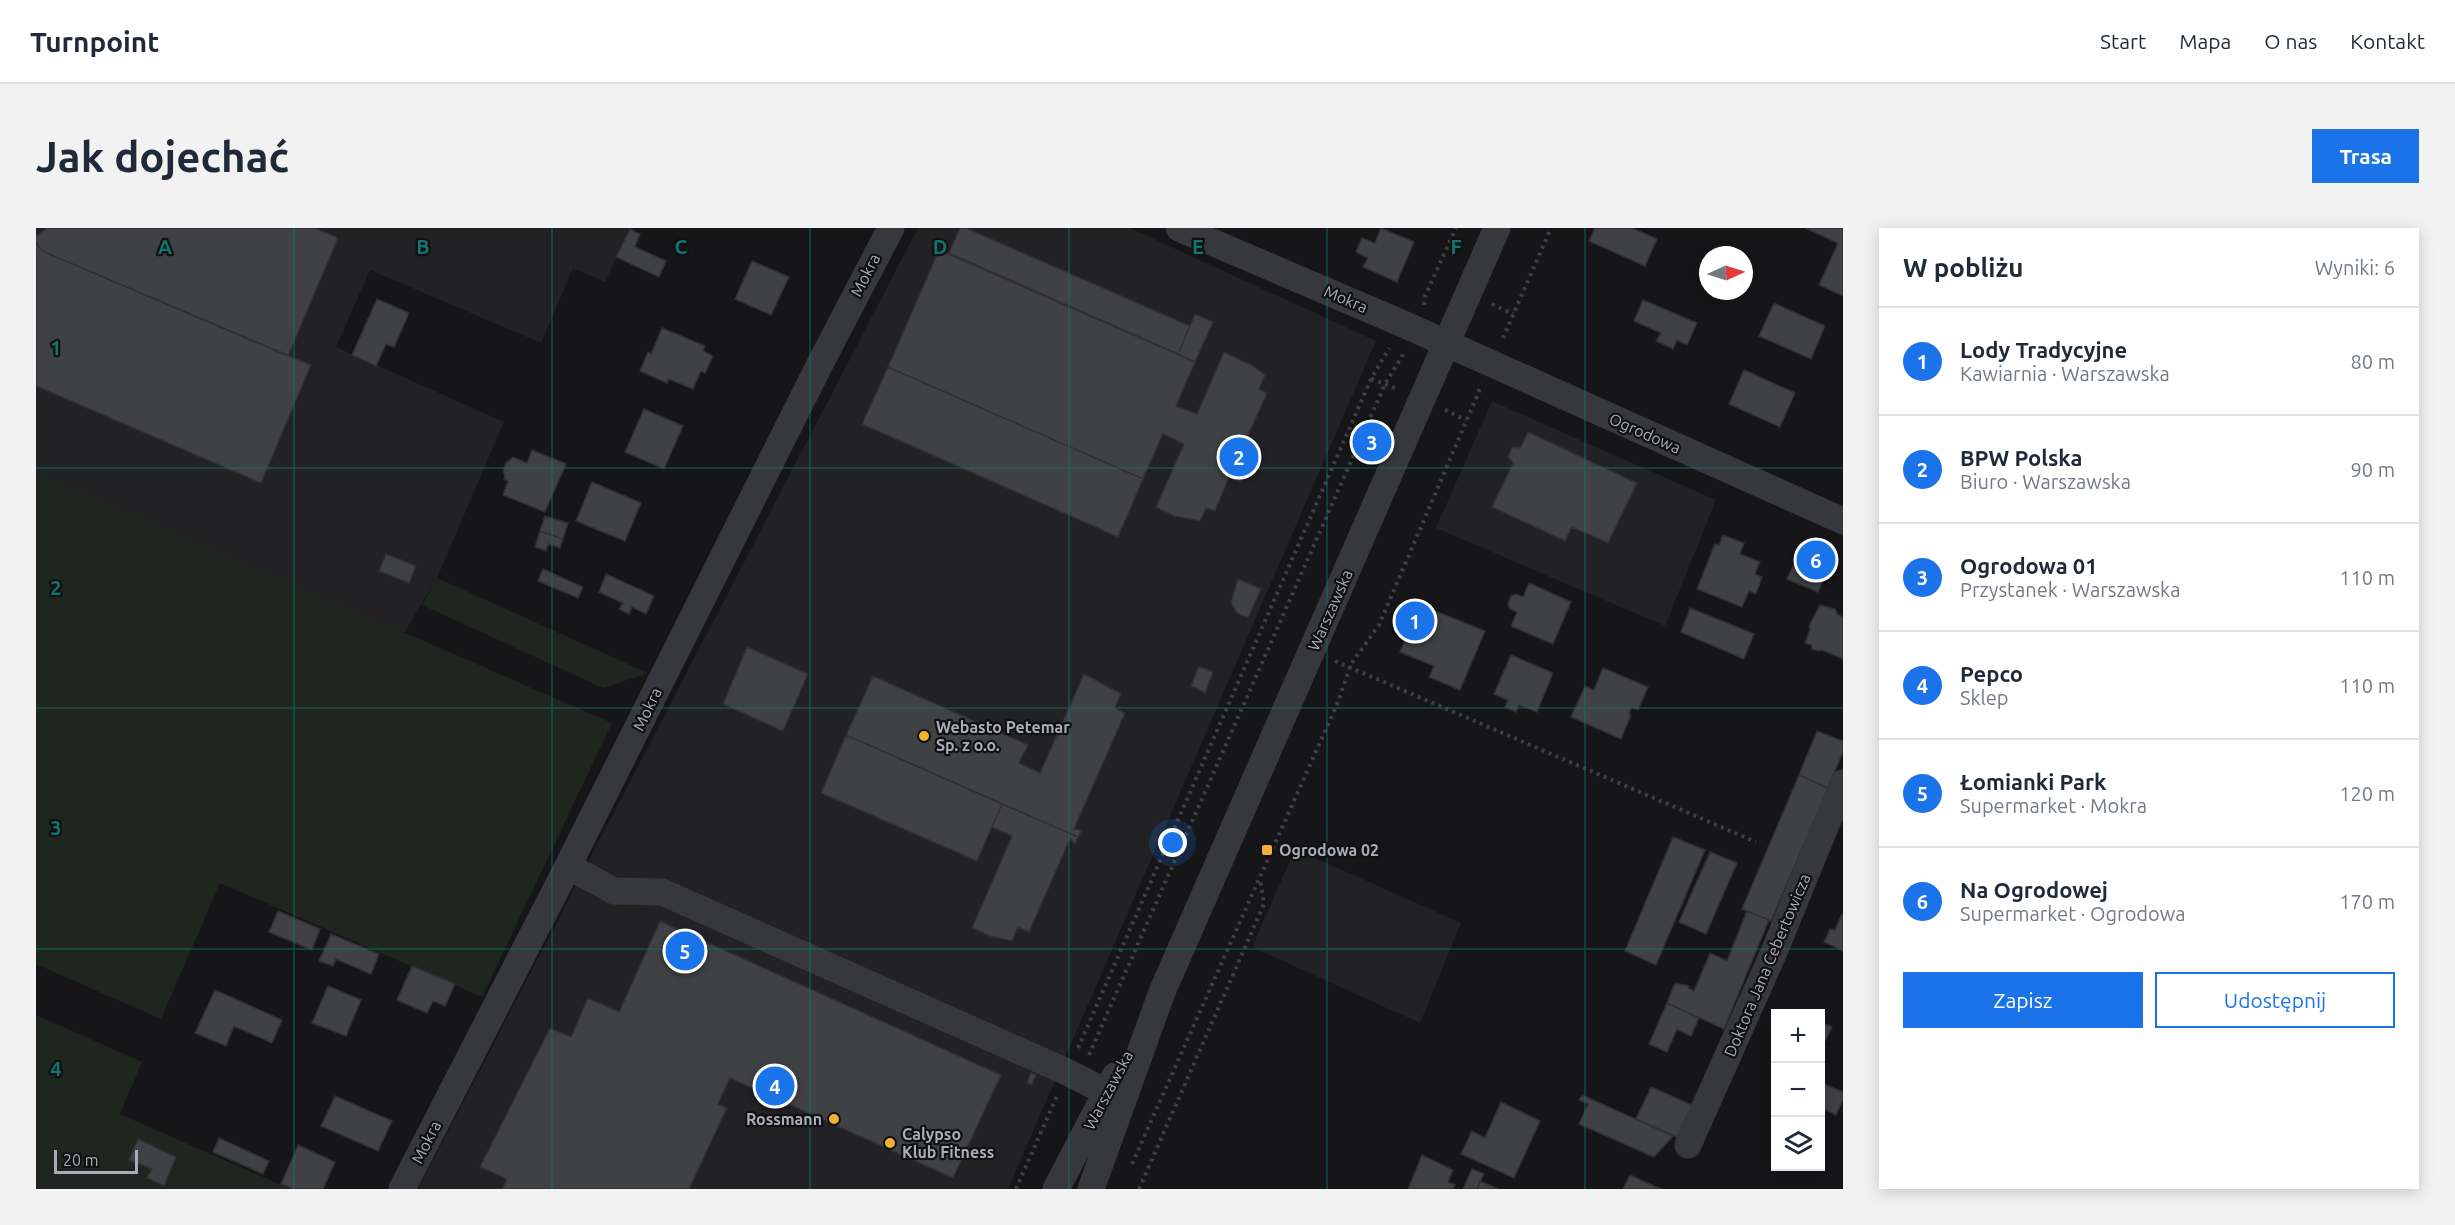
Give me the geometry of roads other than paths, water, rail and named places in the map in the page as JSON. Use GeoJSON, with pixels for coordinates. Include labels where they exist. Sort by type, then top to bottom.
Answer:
{"type":"FeatureCollection","features":[{"type":"Feature","properties":{"kind":"street","name":"Mokra"},"geometry":{"type":"LineString","coordinates":[[402,1189],[568,866],[811,381],[891,228]]}},
{"type":"Feature","properties":{"kind":"street","name":"Mokra"},"geometry":{"type":"LineString","coordinates":[[1179,228],[1447,344]]}},
{"type":"Feature","properties":{"kind":"street","name":"Warszawska"},"geometry":{"type":"LineString","coordinates":[[1092,1184],[1162,992],[1497,228]]}},
{"type":"Feature","properties":{"kind":"street","name":"Ogrodowa"},"geometry":{"type":"LineString","coordinates":[[1447,344],[1843,521]]}},
{"type":"Feature","properties":{"kind":"street","name":"Doktora Jana Cebertowicza"},"geometry":{"type":"LineString","coordinates":[[1688,1145],[1772,958],[1843,783]]}},
{"type":"Feature","properties":{"kind":"street"},"geometry":{"type":"LineString","coordinates":[[568,866],[614,891],[662,892],[1073,1075],[1106,1092]]}},
{"type":"Feature","properties":{"kind":"street","name":"Warszawska"},"geometry":{"type":"LineString","coordinates":[[1061,1178],[1162,992]]}},
{"type":"Feature","properties":{"kind":"street"},"geometry":{"type":"LineString","coordinates":[[1061,1178],[1092,1184]]}},
{"type":"Feature","properties":{"kind":"place","name":"Ogrodowa 01"},"geometry":{"type":"Point","coordinates":[1372,442]}},
{"type":"Feature","properties":{"kind":"place","name":"BPW Polska"},"geometry":{"type":"Point","coordinates":[1239,457]}},
{"type":"Feature","properties":{"kind":"place","name":"Na Ogrodowej"},"geometry":{"type":"Point","coordinates":[1816,560]}},
{"type":"Feature","properties":{"kind":"place","name":"Lody Tradycyjne"},"geometry":{"type":"Point","coordinates":[1415,621]}},
{"type":"Feature","properties":{"kind":"place","name":"Webasto Petemar Sp. z o.o."},"geometry":{"type":"Point","coordinates":[924,736]}},
{"type":"Feature","properties":{"kind":"place","name":"Ogrodowa 02"},"geometry":{"type":"Point","coordinates":[1267,850]}},
{"type":"Feature","properties":{"kind":"place","name":"Łomianki Park"},"geometry":{"type":"Point","coordinates":[685,951]}},
{"type":"Feature","properties":{"kind":"place","name":"Pepco"},"geometry":{"type":"Point","coordinates":[775,1086]}},
{"type":"Feature","properties":{"kind":"place","name":"Rossmann"},"geometry":{"type":"Point","coordinates":[834,1119]}},
{"type":"Feature","properties":{"kind":"place","name":"Calypso Klub Fitness"},"geometry":{"type":"Point","coordinates":[890,1143]}}]}
